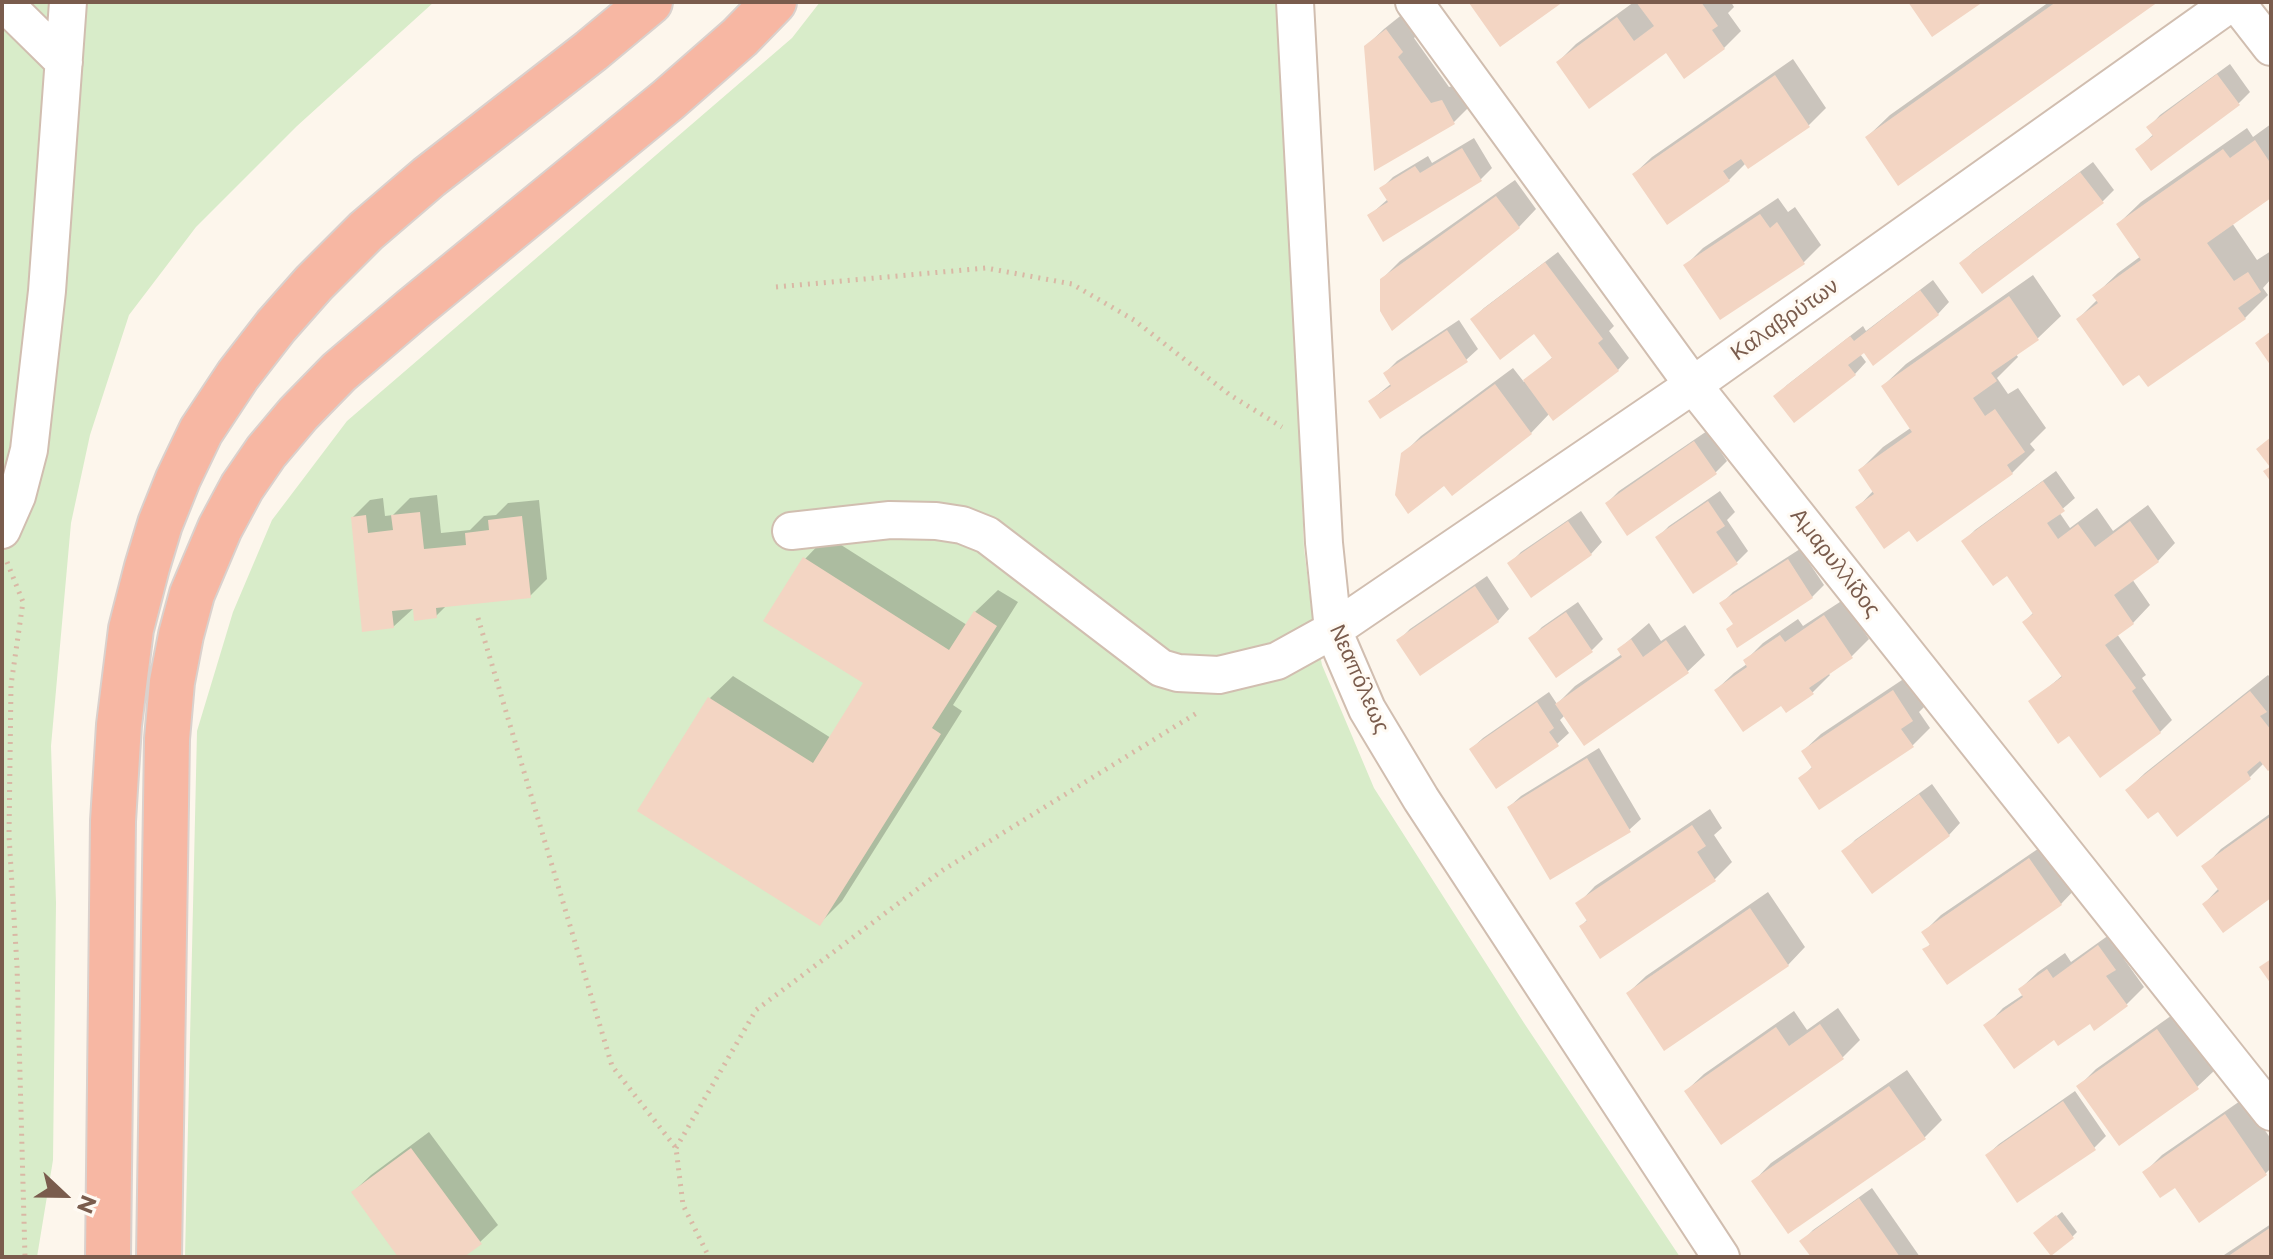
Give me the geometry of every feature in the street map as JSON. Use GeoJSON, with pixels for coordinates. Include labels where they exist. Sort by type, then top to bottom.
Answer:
{"type":"FeatureCollection","features":[{"type":"Feature","properties":{"kind":"highway"},"geometry":{"type":"LineString","coordinates":[[108,1257],[113,821],[119,725],[131,629],[160,524],[178,479],[201,431],[238,375],[314,283],[366,231],[429,177],[650,2]]}},
{"type":"Feature","properties":{"kind":"highway"},"geometry":{"type":"LineString","coordinates":[[159,1257],[167,739],[172,682],[181,635],[192,594],[220,528],[242,487],[266,452],[339,372],[668,100],[740,37],[774,2]]}},
{"type":"Feature","properties":{"kind":"street"},"geometry":{"type":"LineString","coordinates":[[3,2],[64,62]]}},
{"type":"Feature","properties":{"kind":"street"},"geometry":{"type":"LineString","coordinates":[[2,530],[17,496],[29,450],[47,291],[68,2]]}},
{"type":"Feature","properties":{"kind":"street","name":"Νεαπόλεως"},"geometry":{"type":"LineString","coordinates":[[1295,2],[1324,543],[1333,630],[1367,709],[1421,799],[1721,1257]]}},
{"type":"Feature","properties":{"kind":"street","name":"Αμαρυλλίδος"},"geometry":{"type":"LineString","coordinates":[[1414,2],[1693,385],[2271,1112]]}},
{"type":"Feature","properties":{"kind":"street"},"geometry":{"type":"LineString","coordinates":[[2234,2],[2271,47]]}},
{"type":"Feature","properties":{"kind":"street","name":"Καλαβρύτων"},"geometry":{"type":"LineString","coordinates":[[791,531],[890,520],[962,525],[987,535],[1161,668],[1178,673],[1219,675],[1277,661],[1333,630],[1693,385],[2234,2]]}},
{"type":"Feature","properties":{"kind":"path"},"geometry":{"type":"LineString","coordinates":[[776,287],[986,268],[1072,284],[1134,320],[1230,395],[1321,451]]}},
{"type":"Feature","properties":{"kind":"path"},"geometry":{"type":"LineString","coordinates":[[2,550],[23,602],[11,685],[9,836],[18,981],[25,1257]]}},
{"type":"Feature","properties":{"kind":"path"},"geometry":{"type":"LineString","coordinates":[[478,618],[612,1066],[676,1148],[683,1205],[709,1257]]}},
{"type":"Feature","properties":{"kind":"path"},"geometry":{"type":"LineString","coordinates":[[676,1148],[756,1010],[943,870],[1212,704]]}},
{"type":"Feature","properties":{"kind":"green space"},"geometry":{"type":"Polygon","coordinates":[[[2,2],[434,2],[297,126],[196,227],[129,315],[90,435],[71,523],[51,746],[56,903],[53,1160],[37,1257],[2,1257],[2,2]]]}},
{"type":"Feature","properties":{"kind":"green space"},"geometry":{"type":"Polygon","coordinates":[[[820,2],[1279,2],[1287,123],[1304,548],[1322,665],[1374,788],[1524,1023],[1680,1257],[185,1257],[197,731],[233,612],[272,520],[347,421],[792,38],[820,2]]]}},
{"type":"Feature","properties":{"kind":"building"},"geometry":{"type":"Polygon","coordinates":[[[1470,2],[1563,2],[1500,47],[1470,2]]]}},
{"type":"Feature","properties":{"kind":"building"},"geometry":{"type":"Polygon","coordinates":[[[1636,2],[1701,2],[1718,26],[1712,30],[1725,49],[1684,79],[1666,53],[1589,109],[1556,62],[1617,17],[1634,41],[1654,26],[1636,2]]]}},
{"type":"Feature","properties":{"kind":"building"},"geometry":{"type":"Polygon","coordinates":[[[1908,2],[1983,2],[1932,37],[1908,2]]]}},
{"type":"Feature","properties":{"kind":"building"},"geometry":{"type":"Polygon","coordinates":[[[2056,2],[2158,2],[1898,186],[1865,137],[2056,2]]]}},
{"type":"Feature","properties":{"kind":"building"},"geometry":{"type":"Polygon","coordinates":[[[1386,29],[1403,52],[1398,57],[1431,103],[1442,100],[1455,124],[1374,171],[1364,46],[1386,29]]]}},
{"type":"Feature","properties":{"kind":"building"},"geometry":{"type":"Polygon","coordinates":[[[2217,74],[2240,105],[2151,171],[2135,149],[2153,136],[2146,127],[2217,74]]]}},
{"type":"Feature","properties":{"kind":"building"},"geometry":{"type":"Polygon","coordinates":[[[1775,75],[1810,127],[1748,169],[1741,159],[1723,171],[1730,181],[1667,225],[1632,174],[1775,75]]]}},
{"type":"Feature","properties":{"kind":"building"},"geometry":{"type":"Polygon","coordinates":[[[2255,140],[2271,164],[2271,198],[2207,243],[2234,281],[2248,272],[2261,292],[2238,308],[2246,319],[2148,387],[2139,375],[2123,386],[2076,319],[2098,303],[2092,295],[2141,260],[2116,224],[2223,149],[2230,158],[2255,140]]]}},
{"type":"Feature","properties":{"kind":"building"},"geometry":{"type":"Polygon","coordinates":[[[1462,148],[1482,181],[1383,242],[1367,215],[1388,202],[1379,188],[1415,166],[1420,173],[1462,148]]]}},
{"type":"Feature","properties":{"kind":"building"},"geometry":{"type":"Polygon","coordinates":[[[2080,172],[2104,203],[1982,294],[1959,263],[2080,172]]]}},
{"type":"Feature","properties":{"kind":"building"},"geometry":{"type":"Polygon","coordinates":[[[1496,196],[1520,228],[1392,331],[1380,311],[1380,279],[1496,196]]]}},
{"type":"Feature","properties":{"kind":"building"},"geometry":{"type":"Polygon","coordinates":[[[1760,214],[1770,228],[1777,222],[1805,264],[1720,320],[1683,265],[1760,214]]]}},
{"type":"Feature","properties":{"kind":"building"},"geometry":{"type":"Polygon","coordinates":[[[1545,262],[1603,339],[1598,343],[1619,371],[1553,421],[1523,380],[1552,358],[1534,334],[1500,360],[1470,319],[1545,262]]]}},
{"type":"Feature","properties":{"kind":"building"},"geometry":{"type":"Polygon","coordinates":[[[1920,290],[1939,315],[1873,366],[1864,353],[1848,365],[1856,375],[1794,423],[1773,396],[1850,336],[1854,341],[1920,290]]]}},
{"type":"Feature","properties":{"kind":"building"},"geometry":{"type":"Polygon","coordinates":[[[2009,296],[2039,340],[1991,373],[1997,381],[1973,398],[1985,416],[1995,409],[2025,452],[2007,465],[2013,474],[1917,542],[1909,531],[1884,549],[1855,507],[1874,494],[1858,470],[1912,432],[1881,386],[2009,296]]]}},
{"type":"Feature","properties":{"kind":"building"},"geometry":{"type":"Polygon","coordinates":[[[1447,330],[1468,362],[1380,419],[1368,401],[1391,386],[1383,373],[1447,330]]]}},
{"type":"Feature","properties":{"kind":"building"},"geometry":{"type":"Polygon","coordinates":[[[2271,331],[2271,366],[2255,343],[2271,331]]]}},
{"type":"Feature","properties":{"kind":"building"},"geometry":{"type":"Polygon","coordinates":[[[1495,384],[1532,434],[1452,496],[1444,486],[1408,514],[1395,495],[1401,453],[1495,384]]]}},
{"type":"Feature","properties":{"kind":"building"},"geometry":{"type":"Polygon","coordinates":[[[2271,437],[2271,482],[2263,471],[2270,467],[2256,449],[2271,437]]]}},
{"type":"Feature","properties":{"kind":"building"},"geometry":{"type":"Polygon","coordinates":[[[1694,441],[1717,474],[1627,536],[1605,503],[1694,441]]]}},
{"type":"Feature","properties":{"kind":"building"},"geometry":{"type":"Polygon","coordinates":[[[2043,481],[2065,511],[2047,523],[2058,539],[2078,524],[2095,547],[2130,521],[2159,562],[2114,595],[2134,624],[2105,645],[2136,688],[2132,691],[2161,733],[2100,778],[2069,736],[2058,744],[2028,701],[2062,677],[2022,622],[2033,614],[2007,576],[1993,586],[1961,541],[2043,481]]]}},
{"type":"Feature","properties":{"kind":"building"},"geometry":{"type":"Polygon","coordinates":[[[1708,501],[1725,526],[1716,532],[1738,564],[1693,594],[1655,537],[1708,501]]]}},
{"type":"Feature","properties":{"kind":"building"},"geometry":{"type":"Polygon","coordinates":[[[420,512],[424,549],[466,545],[465,533],[489,530],[488,520],[522,516],[531,598],[436,608],[437,618],[414,621],[413,609],[392,611],[394,628],[362,632],[351,517],[366,515],[368,533],[393,530],[391,515],[420,512]]]}},
{"type":"Feature","properties":{"kind":"building"},"geometry":{"type":"Polygon","coordinates":[[[1568,521],[1592,555],[1531,598],[1507,563],[1568,521]]]}},
{"type":"Feature","properties":{"kind":"building"},"geometry":{"type":"Polygon","coordinates":[[[803,557],[949,650],[974,611],[997,626],[932,728],[941,734],[820,926],[637,811],[708,697],[813,763],[863,683],[763,621],[803,557]]]}},
{"type":"Feature","properties":{"kind":"building"},"geometry":{"type":"Polygon","coordinates":[[[1788,559],[1813,598],[1737,648],[1726,629],[1733,624],[1719,603],[1788,559]]]}},
{"type":"Feature","properties":{"kind":"building"},"geometry":{"type":"Polygon","coordinates":[[[1475,586],[1499,622],[1420,676],[1396,640],[1475,586]]]}},
{"type":"Feature","properties":{"kind":"building"},"geometry":{"type":"Polygon","coordinates":[[[1566,612],[1593,652],[1556,678],[1528,638],[1566,612]]]}},
{"type":"Feature","properties":{"kind":"building"},"geometry":{"type":"Polygon","coordinates":[[[1824,615],[1853,658],[1809,688],[1814,694],[1786,713],[1781,706],[1743,732],[1714,690],[1747,667],[1743,660],[1780,635],[1785,642],[1824,615]]]}},
{"type":"Feature","properties":{"kind":"building"},"geometry":{"type":"Polygon","coordinates":[[[1631,639],[1643,657],[1666,640],[1689,673],[1584,746],[1555,704],[1622,657],[1617,649],[1631,639]]]}},
{"type":"Feature","properties":{"kind":"building"},"geometry":{"type":"Polygon","coordinates":[[[1893,690],[1913,721],[1901,729],[1914,747],[1819,810],[1798,778],[1812,768],[1801,751],[1893,690]]]}},
{"type":"Feature","properties":{"kind":"building"},"geometry":{"type":"Polygon","coordinates":[[[2250,691],[2267,712],[2260,716],[2271,730],[2271,769],[2268,771],[2260,761],[2247,772],[2251,779],[2177,837],[2158,812],[2148,819],[2125,790],[2250,691]]]}},
{"type":"Feature","properties":{"kind":"building"},"geometry":{"type":"Polygon","coordinates":[[[1537,702],[1554,728],[1549,732],[1559,746],[1496,789],[1469,749],[1537,702]]]}},
{"type":"Feature","properties":{"kind":"building"},"geometry":{"type":"Polygon","coordinates":[[[1587,758],[1631,832],[1550,880],[1507,807],[1587,758]]]}},
{"type":"Feature","properties":{"kind":"building"},"geometry":{"type":"Polygon","coordinates":[[[1919,794],[1950,836],[1872,894],[1841,851],[1919,794]]]}},
{"type":"Feature","properties":{"kind":"building"},"geometry":{"type":"Polygon","coordinates":[[[2271,816],[2271,898],[2223,933],[2202,904],[2219,891],[2201,866],[2271,816]]]}},
{"type":"Feature","properties":{"kind":"building"},"geometry":{"type":"Polygon","coordinates":[[[1692,825],[1706,846],[1697,852],[1716,881],[1600,959],[1579,926],[1587,921],[1575,903],[1692,825]]]}},
{"type":"Feature","properties":{"kind":"building"},"geometry":{"type":"Polygon","coordinates":[[[2029,858],[2062,905],[1947,985],[1922,949],[1930,945],[1921,932],[2029,858]]]}},
{"type":"Feature","properties":{"kind":"building"},"geometry":{"type":"Polygon","coordinates":[[[1750,908],[1789,966],[1664,1051],[1626,993],[1750,908]]]}},
{"type":"Feature","properties":{"kind":"building"},"geometry":{"type":"Polygon","coordinates":[[[2098,945],[2116,970],[2106,976],[2128,1006],[2094,1031],[2090,1024],[2058,1046],[2054,1040],[2014,1069],[1983,1025],[2023,997],[2018,989],[2047,969],[2053,978],[2098,945]]]}},
{"type":"Feature","properties":{"kind":"building"},"geometry":{"type":"Polygon","coordinates":[[[2271,959],[2271,984],[2259,967],[2271,959]]]}},
{"type":"Feature","properties":{"kind":"building"},"geometry":{"type":"Polygon","coordinates":[[[1820,1024],[1844,1059],[1721,1145],[1684,1091],[1776,1027],[1789,1046],[1820,1024]]]}},
{"type":"Feature","properties":{"kind":"building"},"geometry":{"type":"Polygon","coordinates":[[[2157,1029],[2199,1089],[2119,1146],[2076,1086],[2157,1029]]]}},
{"type":"Feature","properties":{"kind":"building"},"geometry":{"type":"Polygon","coordinates":[[[1889,1086],[1926,1139],[1788,1234],[1751,1181],[1889,1086]]]}},
{"type":"Feature","properties":{"kind":"building"},"geometry":{"type":"Polygon","coordinates":[[[2063,1101],[2096,1150],[2017,1203],[1985,1155],[2063,1101]]]}},
{"type":"Feature","properties":{"kind":"building"},"geometry":{"type":"Polygon","coordinates":[[[2225,1114],[2267,1175],[2199,1223],[2175,1188],[2160,1198],[2142,1172],[2225,1114]]]}},
{"type":"Feature","properties":{"kind":"building"},"geometry":{"type":"Polygon","coordinates":[[[411,1148],[482,1244],[464,1257],[398,1257],[351,1192],[411,1148]]]}},
{"type":"Feature","properties":{"kind":"building"},"geometry":{"type":"Polygon","coordinates":[[[1859,1198],[1900,1257],[1811,1257],[1799,1241],[1859,1198]]]}},
{"type":"Feature","properties":{"kind":"building"},"geometry":{"type":"Polygon","coordinates":[[[2056,1215],[2074,1238],[2051,1256],[2033,1233],[2056,1215]]]}},
{"type":"Feature","properties":{"kind":"building"},"geometry":{"type":"Polygon","coordinates":[[[2271,1227],[2271,1257],[2227,1257],[2271,1227]]]}}]}
